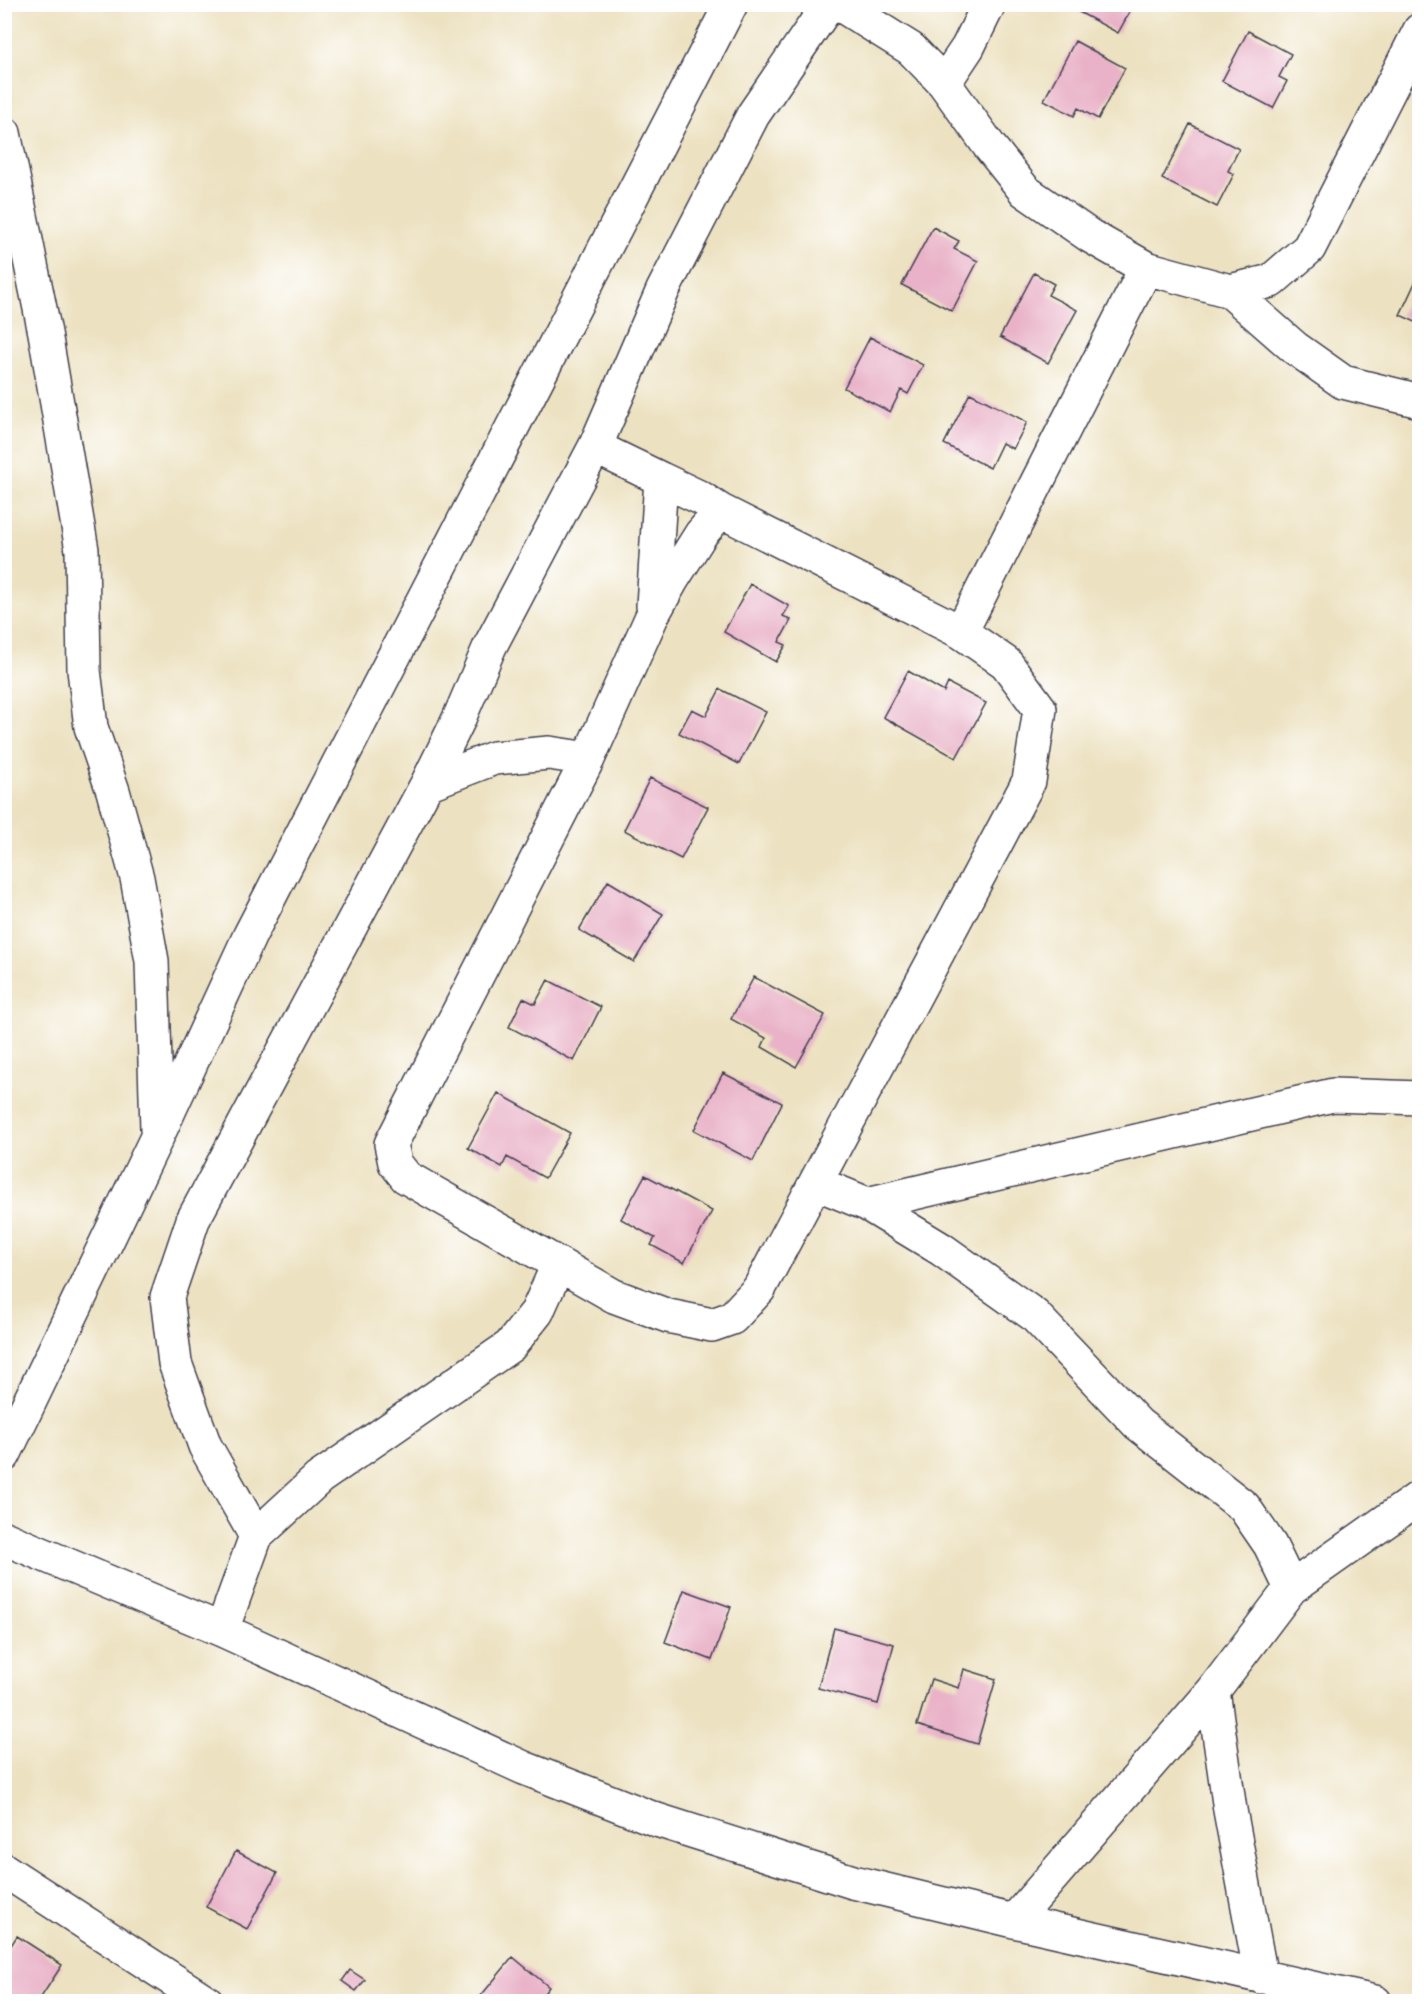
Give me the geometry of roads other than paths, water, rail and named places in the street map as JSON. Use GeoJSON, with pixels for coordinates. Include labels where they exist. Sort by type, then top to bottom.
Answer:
{"type":"FeatureCollection","features":[{"type":"Feature","properties":{"kind":"street"},"geometry":{"type":"LineString","coordinates":[[4,1455],[157,1137],[250,935],[731,4]]}},
{"type":"Feature","properties":{"kind":"street"},"geometry":{"type":"LineString","coordinates":[[256,1536],[205,1446],[176,1363],[166,1297],[193,1220],[427,784],[458,722],[490,646],[595,447],[663,290],[753,115],[829,4]]}},
{"type":"Feature","properties":{"kind":"street"},"geometry":{"type":"LineString","coordinates":[[839,4],[911,49],[944,83],[1025,191],[1090,236],[1146,268],[1230,291],[1295,348],[1343,382],[1419,401]]}},
{"type":"Feature","properties":{"kind":"street"},"geometry":{"type":"LineString","coordinates":[[944,83],[968,47],[989,4]]}},
{"type":"Feature","properties":{"kind":"street"},"geometry":{"type":"LineString","coordinates":[[1230,291],[1271,281],[1309,248],[1419,30]]}},
{"type":"Feature","properties":{"kind":"street"},"geometry":{"type":"LineString","coordinates":[[4,133],[45,333],[82,550],[84,670],[91,727],[113,791],[137,878],[152,961],[157,1137]]}},
{"type":"Feature","properties":{"kind":"street"},"geometry":{"type":"LineString","coordinates":[[961,632],[1146,268]]}},
{"type":"Feature","properties":{"kind":"street"},"geometry":{"type":"LineString","coordinates":[[595,447],[701,498],[722,512],[961,632],[1006,663],[1040,709],[1029,781],[816,1183],[759,1289],[732,1317],[712,1325],[668,1316],[614,1296],[406,1177],[395,1163],[391,1143],[588,759],[653,614],[701,534],[722,512]]}},
{"type":"Feature","properties":{"kind":"street"},"geometry":{"type":"LineString","coordinates":[[653,614],[661,479]]}},
{"type":"Feature","properties":{"kind":"street"},"geometry":{"type":"LineString","coordinates":[[427,784],[494,758],[549,753],[588,759]]}},
{"type":"Feature","properties":{"kind":"street"},"geometry":{"type":"LineString","coordinates":[[867,1204],[1333,1095],[1419,1098]]}},
{"type":"Feature","properties":{"kind":"street"},"geometry":{"type":"LineString","coordinates":[[816,1183],[867,1204],[941,1250],[1034,1315],[1138,1424],[1244,1507],[1270,1545],[1292,1588]]}},
{"type":"Feature","properties":{"kind":"street"},"geometry":{"type":"LineString","coordinates":[[222,1630],[256,1536],[319,1478],[510,1346],[537,1312],[558,1264]]}},
{"type":"Feature","properties":{"kind":"street"},"geometry":{"type":"LineString","coordinates":[[1014,1921],[1213,1691],[1292,1588],[1419,1497]]}},
{"type":"Feature","properties":{"kind":"street"},"geometry":{"type":"LineString","coordinates":[[4,1538],[222,1630],[524,1768],[657,1820],[853,1882],[1014,1921],[1371,2001]]}},
{"type":"Feature","properties":{"kind":"street"},"geometry":{"type":"LineString","coordinates":[[1213,1691],[1230,1810],[1261,1977]]}},
{"type":"Feature","properties":{"kind":"street"},"geometry":{"type":"LineString","coordinates":[[4,1870],[207,2001]]}}]}
